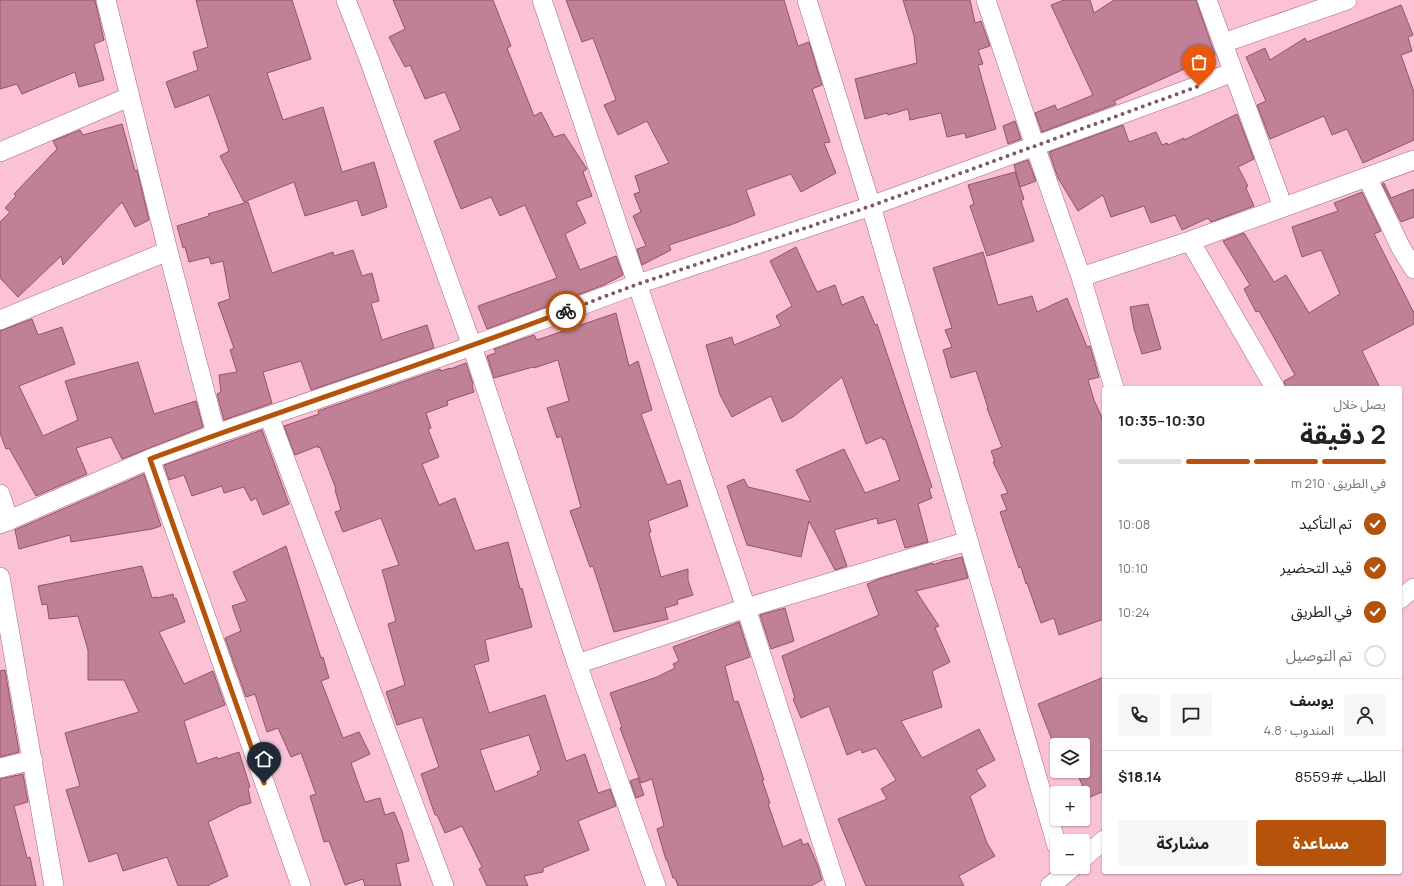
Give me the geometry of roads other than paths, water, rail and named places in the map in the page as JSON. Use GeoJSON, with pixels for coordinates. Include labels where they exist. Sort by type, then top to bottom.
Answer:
{"type":"FeatureCollection","features":[{"type":"Feature","properties":{"kind":"street"},"geometry":{"type":"LineString","coordinates":[[106,0],[168,251],[216,434]]}},
{"type":"Feature","properties":{"kind":"street"},"geometry":{"type":"LineString","coordinates":[[346,0],[369,59],[472,346],[650,884]]}},
{"type":"Feature","properties":{"kind":"street"},"geometry":{"type":"LineString","coordinates":[[542,0],[746,608],[836,886]]}},
{"type":"Feature","properties":{"kind":"street"},"geometry":{"type":"LineString","coordinates":[[807,0],[871,206],[1053,834]]}},
{"type":"Feature","properties":{"kind":"street"},"geometry":{"type":"LineString","coordinates":[[986,0],[1081,277],[1113,386]]}},
{"type":"Feature","properties":{"kind":"street"},"geometry":{"type":"LineString","coordinates":[[1207,0],[1283,207]]}},
{"type":"Feature","properties":{"kind":"street"},"geometry":{"type":"LineString","coordinates":[[1223,43],[1347,0]]}},
{"type":"Feature","properties":{"kind":"street"},"geometry":{"type":"LineString","coordinates":[[0,494],[4,523],[150,459],[216,434],[472,346],[638,284],[871,206],[1180,93],[1233,72]]}},
{"type":"Feature","properties":{"kind":"street"},"geometry":{"type":"LineString","coordinates":[[0,152],[129,97]]}},
{"type":"Feature","properties":{"kind":"street"},"geometry":{"type":"LineString","coordinates":[[1081,277],[1190,241],[1414,160]]}},
{"type":"Feature","properties":{"kind":"street"},"geometry":{"type":"LineString","coordinates":[[1367,177],[1401,248],[1414,269]]}},
{"type":"Feature","properties":{"kind":"street"},"geometry":{"type":"LineString","coordinates":[[1190,241],[1274,386]]}},
{"type":"Feature","properties":{"kind":"street"},"geometry":{"type":"LineString","coordinates":[[0,320],[168,251]]}},
{"type":"Feature","properties":{"kind":"street"},"geometry":{"type":"LineString","coordinates":[[269,416],[444,886]]}},
{"type":"Feature","properties":{"kind":"street"},"geometry":{"type":"LineString","coordinates":[[150,459],[301,886]]}},
{"type":"Feature","properties":{"kind":"street"},"geometry":{"type":"LineString","coordinates":[[577,664],[746,608],[968,541]]}},
{"type":"Feature","properties":{"kind":"street"},"geometry":{"type":"LineString","coordinates":[[0,577],[54,886]]}},
{"type":"Feature","properties":{"kind":"street"},"geometry":{"type":"LineString","coordinates":[[1402,597],[1414,588]]}},
{"type":"Feature","properties":{"kind":"street"},"geometry":{"type":"LineString","coordinates":[[0,768],[33,760]]}},
{"type":"Feature","properties":{"kind":"street"},"geometry":{"type":"LineString","coordinates":[[1090,852],[1102,842]]}},
{"type":"Feature","properties":{"kind":"street"},"geometry":{"type":"LineString","coordinates":[[1050,886],[1067,874]]}}]}
